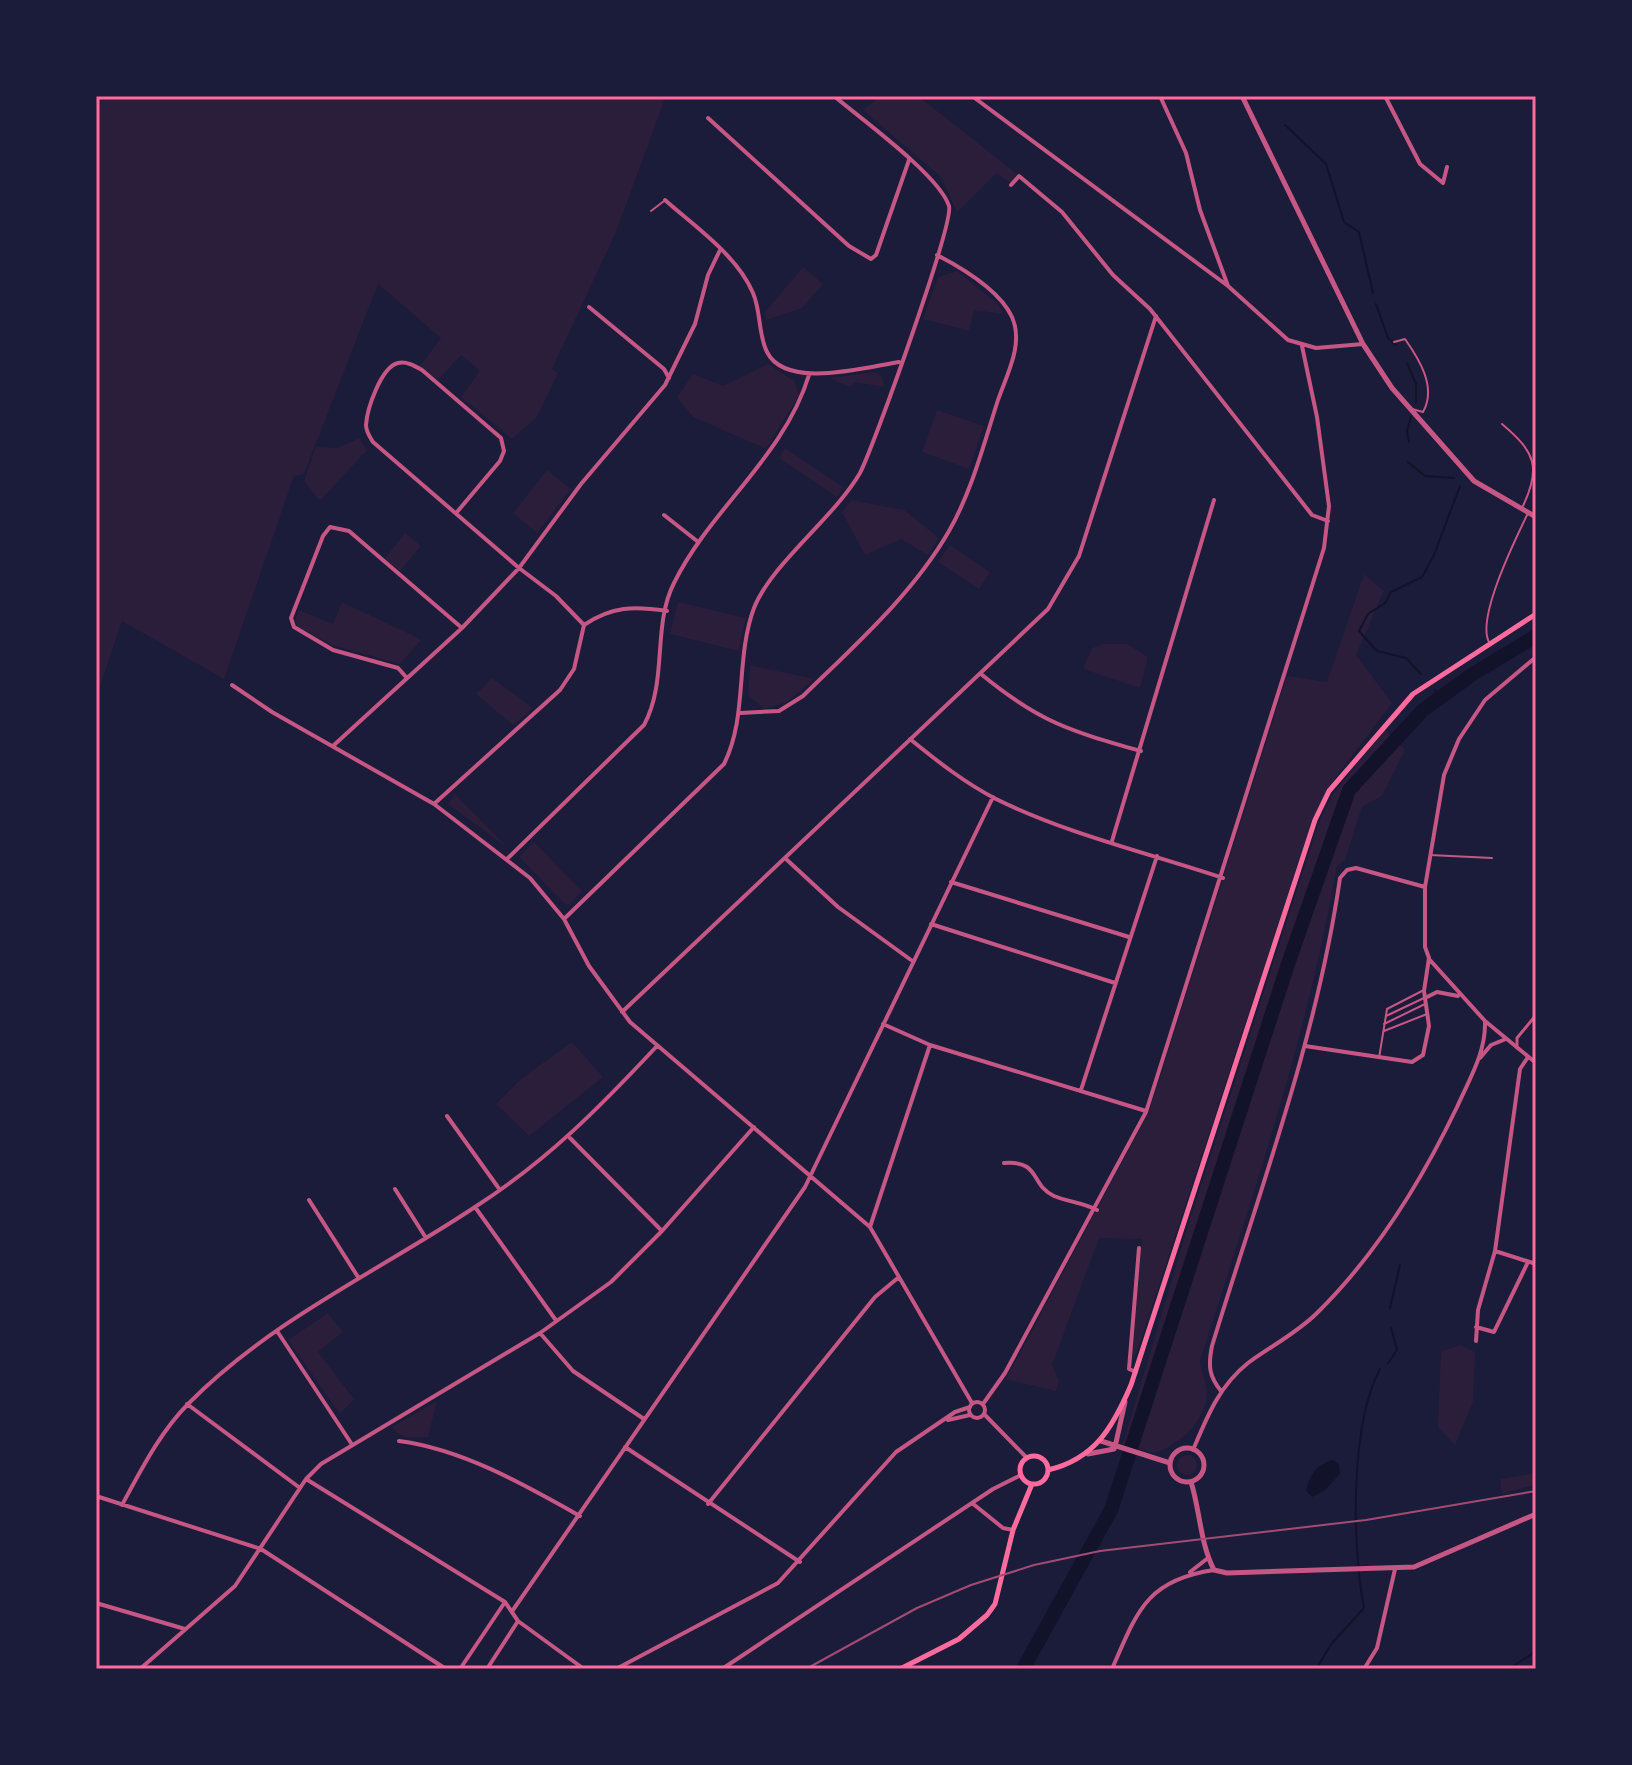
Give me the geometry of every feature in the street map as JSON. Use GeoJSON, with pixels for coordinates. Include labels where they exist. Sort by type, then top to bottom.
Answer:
{"type":"FeatureCollection","features":[{"type":"Feature","properties":{"kind":"main road"},"geometry":{"type":"LineString","coordinates":[[1032,1484],[1043,1481],[1048,1470],[1088,1454],[1101,1441],[1126,1397],[1315,820],[1329,791],[1381,727],[1413,694],[1536,614]]}},
{"type":"Feature","properties":{"kind":"main road"},"geometry":{"type":"LineString","coordinates":[[1032,1484],[1021,1475],[1021,1465],[1027,1458],[1040,1457],[1048,1470]]}},
{"type":"Feature","properties":{"kind":"main road"},"geometry":{"type":"LineString","coordinates":[[900,1669],[959,1639],[995,1604],[1013,1530],[1032,1484]]}},
{"type":"Feature","properties":{"kind":"street"},"geometry":{"type":"LineString","coordinates":[[564,919],[717,775],[730,751],[739,713],[745,641],[755,607],[765,589],[841,503],[860,473],[950,216],[949,205],[937,186],[834,96]]}},
{"type":"Feature","properties":{"kind":"street"},"geometry":{"type":"LineString","coordinates":[[972,96],[1228,286],[1281,334],[1302,346],[1363,344]]}},
{"type":"Feature","properties":{"kind":"street"},"geometry":{"type":"LineString","coordinates":[[1160,96],[1186,153],[1200,210],[1228,286]]}},
{"type":"Feature","properties":{"kind":"street"},"geometry":{"type":"LineString","coordinates":[[1242,96],[1363,344],[1392,388],[1474,481],[1536,517]]}},
{"type":"Feature","properties":{"kind":"street"},"geometry":{"type":"LineString","coordinates":[[1385,96],[1420,164],[1443,183],[1447,167]]}},
{"type":"Feature","properties":{"kind":"street"},"geometry":{"type":"LineString","coordinates":[[708,118],[849,246],[871,259],[876,255],[909,160]]}},
{"type":"Feature","properties":{"kind":"street"},"geometry":{"type":"LineString","coordinates":[[1011,185],[1019,176],[1049,199],[1113,275],[1156,316],[1312,515],[1328,521]]}},
{"type":"Feature","properties":{"kind":"street"},"geometry":{"type":"LineString","coordinates":[[665,200],[720,250],[754,293],[768,355],[786,370],[809,375],[899,362]]}},
{"type":"Feature","properties":{"kind":"street"},"geometry":{"type":"LineString","coordinates":[[334,745],[462,628],[519,568],[581,484],[669,378],[695,324],[708,275],[720,250]]}},
{"type":"Feature","properties":{"kind":"street"},"geometry":{"type":"LineString","coordinates":[[739,713],[779,711],[803,696],[925,567],[950,530],[965,497],[1013,356],[1015,327],[1004,305],[957,265],[937,255]]}},
{"type":"Feature","properties":{"kind":"street"},"geometry":{"type":"LineString","coordinates":[[589,307],[664,369],[669,378]]}},
{"type":"Feature","properties":{"kind":"street"},"geometry":{"type":"LineString","coordinates":[[622,1012],[1048,609],[1071,573],[1156,316]]}},
{"type":"Feature","properties":{"kind":"street"},"geometry":{"type":"LineString","coordinates":[[1027,1458],[984,1414],[983,1404],[1005,1373],[1097,1210],[1146,1112],[1223,878],[1324,548],[1328,521],[1317,417],[1302,346]]}},
{"type":"Feature","properties":{"kind":"street"},"geometry":{"type":"LineString","coordinates":[[457,512],[500,461],[504,451],[501,438],[422,370],[411,364],[397,363],[385,371],[369,412],[367,432],[373,442],[556,596],[584,625]]}},
{"type":"Feature","properties":{"kind":"street"},"geometry":{"type":"LineString","coordinates":[[507,859],[644,725],[657,690],[672,587],[697,541],[776,442],[801,401],[809,375]]}},
{"type":"Feature","properties":{"kind":"street"},"geometry":{"type":"LineString","coordinates":[[1112,841],[1214,500]]}},
{"type":"Feature","properties":{"kind":"street"},"geometry":{"type":"LineString","coordinates":[[664,515],[697,541]]}},
{"type":"Feature","properties":{"kind":"street"},"geometry":{"type":"LineString","coordinates":[[407,678],[398,668],[333,650],[294,627],[291,618],[323,536],[330,527],[349,531],[462,628]]}},
{"type":"Feature","properties":{"kind":"street"},"geometry":{"type":"LineString","coordinates":[[434,804],[560,690],[578,659],[584,625],[604,613],[629,606],[667,611]]}},
{"type":"Feature","properties":{"kind":"street"},"geometry":{"type":"LineString","coordinates":[[1536,657],[1490,693],[1459,739],[1444,775],[1425,887],[1425,947],[1429,958],[1485,1021],[1536,1063]]}},
{"type":"Feature","properties":{"kind":"street"},"geometry":{"type":"LineString","coordinates":[[981,674],[1019,705],[1063,729],[1141,751]]}},
{"type":"Feature","properties":{"kind":"street"},"geometry":{"type":"LineString","coordinates":[[232,685],[272,712],[434,804],[507,859],[548,897],[564,919],[589,966],[622,1012],[657,1046],[870,1227],[971,1405],[971,1415]]}},
{"type":"Feature","properties":{"kind":"street"},"geometry":{"type":"LineString","coordinates":[[910,739],[946,768],[993,797],[1040,819],[1223,878]]}},
{"type":"Feature","properties":{"kind":"street"},"geometry":{"type":"LineString","coordinates":[[513,1610],[810,1178],[912,960],[993,797]]}},
{"type":"Feature","properties":{"kind":"street"},"geometry":{"type":"LineString","coordinates":[[1081,1090],[1157,856]]}},
{"type":"Feature","properties":{"kind":"street"},"geometry":{"type":"LineString","coordinates":[[786,859],[838,907],[912,960]]}},
{"type":"Feature","properties":{"kind":"street"},"geometry":{"type":"LineString","coordinates":[[1221,1391],[1212,1379],[1208,1366],[1212,1346],[1305,1046],[1332,939],[1340,878],[1347,870],[1356,868],[1425,887]]}},
{"type":"Feature","properties":{"kind":"street"},"geometry":{"type":"LineString","coordinates":[[951,882],[1129,937]]}},
{"type":"Feature","properties":{"kind":"street"},"geometry":{"type":"LineString","coordinates":[[931,924],[1116,983]]}},
{"type":"Feature","properties":{"kind":"street"},"geometry":{"type":"LineString","coordinates":[[1305,1046],[1412,1062],[1423,1055],[1427,1043],[1424,991],[1429,958]]}},
{"type":"Feature","properties":{"kind":"street"},"geometry":{"type":"LineString","coordinates":[[1425,1001],[1437,992],[1461,996]]}},
{"type":"Feature","properties":{"kind":"street"},"geometry":{"type":"LineString","coordinates":[[1517,1049],[1517,1038],[1536,1015]]}},
{"type":"Feature","properties":{"kind":"street"},"geometry":{"type":"LineString","coordinates":[[1193,1450],[1221,1391],[1245,1365],[1316,1314],[1352,1276],[1429,1166],[1478,1061],[1485,1041],[1485,1021]]}},
{"type":"Feature","properties":{"kind":"street"},"geometry":{"type":"LineString","coordinates":[[883,1024],[930,1045],[1146,1112]]}},
{"type":"Feature","properties":{"kind":"street"},"geometry":{"type":"LineString","coordinates":[[1478,1061],[1491,1045],[1506,1039]]}},
{"type":"Feature","properties":{"kind":"street"},"geometry":{"type":"LineString","coordinates":[[870,1227],[930,1045]]}},
{"type":"Feature","properties":{"kind":"street"},"geometry":{"type":"LineString","coordinates":[[122,1505],[149,1457],[187,1404],[232,1365],[358,1277],[475,1207],[570,1138],[657,1046]]}},
{"type":"Feature","properties":{"kind":"street"},"geometry":{"type":"LineString","coordinates":[[1476,1341],[1475,1327],[1495,1251],[1520,1069],[1528,1057]]}},
{"type":"Feature","properties":{"kind":"street"},"geometry":{"type":"LineString","coordinates":[[447,1116],[500,1190]]}},
{"type":"Feature","properties":{"kind":"street"},"geometry":{"type":"LineString","coordinates":[[140,1669],[235,1586],[306,1479],[351,1443],[386,1426],[540,1333],[611,1282],[662,1231],[754,1127]]}},
{"type":"Feature","properties":{"kind":"street"},"geometry":{"type":"LineString","coordinates":[[570,1138],[662,1231]]}},
{"type":"Feature","properties":{"kind":"street"},"geometry":{"type":"LineString","coordinates":[[1004,1163],[1015,1162],[1030,1168],[1050,1194],[1097,1210]]}},
{"type":"Feature","properties":{"kind":"street"},"geometry":{"type":"LineString","coordinates":[[395,1189],[426,1238]]}},
{"type":"Feature","properties":{"kind":"street"},"geometry":{"type":"LineString","coordinates":[[309,1200],[358,1277]]}},
{"type":"Feature","properties":{"kind":"street"},"geometry":{"type":"LineString","coordinates":[[475,1207],[556,1320]]}},
{"type":"Feature","properties":{"kind":"street"},"geometry":{"type":"LineString","coordinates":[[1136,1372],[1129,1369],[1139,1248]]}},
{"type":"Feature","properties":{"kind":"street"},"geometry":{"type":"LineString","coordinates":[[1495,1251],[1536,1264]]}},
{"type":"Feature","properties":{"kind":"street"},"geometry":{"type":"LineString","coordinates":[[1475,1327],[1494,1332],[1528,1262]]}},
{"type":"Feature","properties":{"kind":"street"},"geometry":{"type":"LineString","coordinates":[[708,1504],[875,1297],[899,1277]]}},
{"type":"Feature","properties":{"kind":"street"},"geometry":{"type":"LineString","coordinates":[[277,1331],[351,1443]]}},
{"type":"Feature","properties":{"kind":"street"},"geometry":{"type":"LineString","coordinates":[[540,1333],[573,1371],[644,1419]]}},
{"type":"Feature","properties":{"kind":"street"},"geometry":{"type":"LineString","coordinates":[[1117,1449],[1126,1397]]}},
{"type":"Feature","properties":{"kind":"street"},"geometry":{"type":"LineString","coordinates":[[187,1404],[300,1488]]}},
{"type":"Feature","properties":{"kind":"street"},"geometry":{"type":"LineString","coordinates":[[616,1669],[778,1583],[896,1452],[971,1405],[983,1404]]}},
{"type":"Feature","properties":{"kind":"street"},"geometry":{"type":"LineString","coordinates":[[945,1420],[971,1415],[978,1418],[984,1414]]}},
{"type":"Feature","properties":{"kind":"street"},"geometry":{"type":"LineString","coordinates":[[399,1441],[439,1449],[529,1488],[580,1516]]}},
{"type":"Feature","properties":{"kind":"street"},"geometry":{"type":"LineString","coordinates":[[1101,1441],[1117,1449],[1170,1463]]}},
{"type":"Feature","properties":{"kind":"street"},"geometry":{"type":"LineString","coordinates":[[625,1447],[800,1562]]}},
{"type":"Feature","properties":{"kind":"street"},"geometry":{"type":"LineString","coordinates":[[1088,1454],[1117,1449]]}},
{"type":"Feature","properties":{"kind":"street"},"geometry":{"type":"LineString","coordinates":[[1181,1449],[1193,1450],[1201,1456],[1204,1466],[1201,1475],[1191,1482],[1175,1478],[1170,1463],[1181,1449]]}},
{"type":"Feature","properties":{"kind":"street"},"geometry":{"type":"LineString","coordinates":[[722,1669],[972,1503],[1021,1475]]}},
{"type":"Feature","properties":{"kind":"street"},"geometry":{"type":"LineString","coordinates":[[306,1479],[505,1602],[518,1621],[584,1669]]}},
{"type":"Feature","properties":{"kind":"street"},"geometry":{"type":"LineString","coordinates":[[1191,1482],[1200,1508],[1208,1558],[1214,1570]]}},
{"type":"Feature","properties":{"kind":"street"},"geometry":{"type":"LineString","coordinates":[[96,1496],[261,1549],[446,1669]]}},
{"type":"Feature","properties":{"kind":"street"},"geometry":{"type":"LineString","coordinates":[[972,1503],[1003,1528],[1013,1530]]}},
{"type":"Feature","properties":{"kind":"street"},"geometry":{"type":"LineString","coordinates":[[1188,1574],[1214,1570],[1227,1573],[1352,1567],[1395,1569],[1422,1565],[1535,1516]]}},
{"type":"Feature","properties":{"kind":"street"},"geometry":{"type":"LineString","coordinates":[[1112,1669],[1147,1599],[1156,1589],[1188,1574],[1208,1558]]}},
{"type":"Feature","properties":{"kind":"street"},"geometry":{"type":"LineString","coordinates":[[1364,1669],[1377,1648],[1395,1569]]}},
{"type":"Feature","properties":{"kind":"street"},"geometry":{"type":"LineString","coordinates":[[460,1669],[505,1602]]}},
{"type":"Feature","properties":{"kind":"street"},"geometry":{"type":"LineString","coordinates":[[96,1603],[185,1629]]}},
{"type":"Feature","properties":{"kind":"street"},"geometry":{"type":"LineString","coordinates":[[487,1669],[518,1621]]}},
{"type":"Feature","properties":{"kind":"lane"},"geometry":{"type":"LineString","coordinates":[[651,211],[665,200]]}},
{"type":"Feature","properties":{"kind":"lane"},"geometry":{"type":"LineString","coordinates":[[1394,342],[1405,339],[1421,363],[1429,402],[1423,412],[1412,409]]}},
{"type":"Feature","properties":{"kind":"lane"},"geometry":{"type":"LineString","coordinates":[[1490,643],[1486,630],[1492,598],[1525,510],[1534,467],[1526,446],[1502,424]]}},
{"type":"Feature","properties":{"kind":"lane"},"geometry":{"type":"LineString","coordinates":[[1429,855],[1492,858]]}},
{"type":"Feature","properties":{"kind":"lane"},"geometry":{"type":"LineString","coordinates":[[1379,1058],[1387,1009],[1424,991]]}},
{"type":"Feature","properties":{"kind":"lane"},"geometry":{"type":"LineString","coordinates":[[1385,1016],[1425,1001]]}},
{"type":"Feature","properties":{"kind":"lane"},"geometry":{"type":"LineString","coordinates":[[1384,1024],[1425,1001]]}},
{"type":"Feature","properties":{"kind":"lane"},"geometry":{"type":"LineString","coordinates":[[1383,1031],[1427,1014]]}},
{"type":"Feature","properties":{"kind":"shaded area"},"geometry":{"type":"Polygon","coordinates":[[[96,96],[666,96],[616,232],[552,369],[558,373],[537,417],[512,439],[461,397],[480,371],[461,355],[438,380],[420,366],[441,338],[378,284],[304,474],[294,476],[224,679],[122,621],[96,698],[96,96]]]}},
{"type":"Feature","properties":{"kind":"shaded area"},"geometry":{"type":"Polygon","coordinates":[[[881,96],[918,96],[1017,174],[1011,183],[996,173],[957,212],[941,177],[863,110],[881,96]]]}},
{"type":"Feature","properties":{"kind":"shaded area"},"geometry":{"type":"Polygon","coordinates":[[[803,267],[823,284],[802,308],[766,320],[765,312],[803,267]]]}},
{"type":"Feature","properties":{"kind":"shaded area"},"geometry":{"type":"Polygon","coordinates":[[[957,271],[998,304],[1004,314],[974,310],[969,331],[923,319],[938,277],[957,271]]]}},
{"type":"Feature","properties":{"kind":"shaded area"},"geometry":{"type":"Polygon","coordinates":[[[768,364],[794,381],[799,395],[766,449],[693,417],[677,397],[693,374],[723,386],[768,364]]]}},
{"type":"Feature","properties":{"kind":"shaded area"},"geometry":{"type":"Polygon","coordinates":[[[876,372],[882,377],[884,387],[855,382],[850,387],[829,378],[876,372]]]}},
{"type":"Feature","properties":{"kind":"shaded area"},"geometry":{"type":"Polygon","coordinates":[[[937,410],[984,426],[969,469],[922,452],[937,410]]]}},
{"type":"Feature","properties":{"kind":"shaded area"},"geometry":{"type":"Polygon","coordinates":[[[359,438],[367,450],[320,501],[304,481],[316,447],[338,448],[359,438]]]}},
{"type":"Feature","properties":{"kind":"shaded area"},"geometry":{"type":"Polygon","coordinates":[[[785,448],[843,487],[837,497],[779,458],[785,448]]]}},
{"type":"Feature","properties":{"kind":"shaded area"},"geometry":{"type":"Polygon","coordinates":[[[547,470],[571,489],[537,533],[513,513],[547,470]]]}},
{"type":"Feature","properties":{"kind":"shaded area"},"geometry":{"type":"Polygon","coordinates":[[[851,500],[904,510],[939,538],[928,555],[901,539],[865,555],[842,512],[851,500]]]}},
{"type":"Feature","properties":{"kind":"shaded area"},"geometry":{"type":"Polygon","coordinates":[[[405,533],[421,546],[400,571],[385,558],[405,533]]]}},
{"type":"Feature","properties":{"kind":"shaded area"},"geometry":{"type":"Polygon","coordinates":[[[950,545],[990,572],[979,589],[938,562],[950,545]]]}},
{"type":"Feature","properties":{"kind":"shaded area"},"geometry":{"type":"Polygon","coordinates":[[[1364,574],[1384,591],[1356,655],[1392,703],[1327,789],[1311,824],[1137,1352],[1132,1361],[1142,1239],[1099,1238],[1052,1365],[1059,1381],[1056,1391],[1006,1379],[1149,1112],[1287,676],[1327,682],[1364,574]]]}},
{"type":"Feature","properties":{"kind":"shaded area"},"geometry":{"type":"Polygon","coordinates":[[[342,602],[421,640],[400,664],[332,645],[298,627],[295,621],[299,610],[333,624],[342,602]]]}},
{"type":"Feature","properties":{"kind":"shaded area"},"geometry":{"type":"Polygon","coordinates":[[[678,602],[746,618],[738,651],[670,634],[678,602]]]}},
{"type":"Feature","properties":{"kind":"shaded area"},"geometry":{"type":"Polygon","coordinates":[[[1103,644],[1127,644],[1148,657],[1140,688],[1083,669],[1092,648],[1103,644]]]}},
{"type":"Feature","properties":{"kind":"shaded area"},"geometry":{"type":"Polygon","coordinates":[[[750,665],[814,679],[787,702],[765,709],[748,695],[750,665]]]}},
{"type":"Feature","properties":{"kind":"shaded area"},"geometry":{"type":"Polygon","coordinates":[[[492,678],[533,708],[513,725],[476,694],[492,678]]]}},
{"type":"Feature","properties":{"kind":"shaded area"},"geometry":{"type":"Polygon","coordinates":[[[1385,730],[1405,750],[1382,796],[1362,807],[1345,860],[1337,866],[1295,1054],[1200,1361],[1207,1389],[1206,1403],[1189,1431],[1162,1450],[1153,1453],[1123,1444],[1187,1229],[1319,822],[1333,794],[1385,730]]]}},
{"type":"Feature","properties":{"kind":"shaded area"},"geometry":{"type":"Polygon","coordinates":[[[455,794],[508,848],[448,804],[455,794]]]}},
{"type":"Feature","properties":{"kind":"shaded area"},"geometry":{"type":"Polygon","coordinates":[[[534,842],[582,891],[567,906],[519,857],[534,842]]]}},
{"type":"Feature","properties":{"kind":"shaded area"},"geometry":{"type":"Polygon","coordinates":[[[572,1042],[603,1077],[529,1136],[496,1104],[522,1078],[572,1042]]]}},
{"type":"Feature","properties":{"kind":"shaded area"},"geometry":{"type":"Polygon","coordinates":[[[328,1313],[343,1332],[318,1352],[354,1399],[340,1414],[288,1340],[328,1313]]]}},
{"type":"Feature","properties":{"kind":"shaded area"},"geometry":{"type":"Polygon","coordinates":[[[1461,1345],[1475,1352],[1473,1402],[1455,1445],[1438,1427],[1441,1351],[1461,1345]]]}},
{"type":"Feature","properties":{"kind":"shaded area"},"geometry":{"type":"Polygon","coordinates":[[[437,1401],[428,1437],[404,1436],[392,1427],[437,1401]]]}},
{"type":"Feature","properties":{"kind":"shaded area"},"geometry":{"type":"Polygon","coordinates":[[[1187,1455],[1194,1458],[1197,1465],[1194,1472],[1187,1475],[1180,1472],[1177,1465],[1180,1458],[1187,1455]]]}},
{"type":"Feature","properties":{"kind":"shaded area"},"geometry":{"type":"Polygon","coordinates":[[[1333,1460],[1339,1465],[1340,1474],[1325,1490],[1312,1497],[1306,1491],[1309,1480],[1318,1467],[1333,1460]]]}},
{"type":"Feature","properties":{"kind":"shaded area"},"geometry":{"type":"Polygon","coordinates":[[[1536,1473],[1536,1485],[1502,1493],[1500,1479],[1536,1473]]]}},
{"type":"Feature","properties":{"kind":"waterway"},"geometry":{"type":"LineString","coordinates":[[1285,125],[1326,164],[1344,222],[1359,232],[1373,293]]}},
{"type":"Feature","properties":{"kind":"waterway"},"geometry":{"type":"LineString","coordinates":[[1376,304],[1388,338],[1396,345]]}},
{"type":"Feature","properties":{"kind":"waterway"},"geometry":{"type":"LineString","coordinates":[[1407,363],[1416,384],[1416,402]]}},
{"type":"Feature","properties":{"kind":"waterway"},"geometry":{"type":"LineString","coordinates":[[1409,442],[1407,431],[1411,417]]}},
{"type":"Feature","properties":{"kind":"waterway"},"geometry":{"type":"LineString","coordinates":[[1408,462],[1425,476],[1454,478]]}},
{"type":"Feature","properties":{"kind":"waterway"},"geometry":{"type":"LineString","coordinates":[[1421,674],[1406,658],[1377,651],[1359,631],[1368,614],[1385,603],[1391,592],[1422,577],[1434,555],[1460,486]]}},
{"type":"Feature","properties":{"kind":"waterway"},"geometry":{"type":"LineString","coordinates":[[1023,1669],[1111,1510],[1288,964],[1349,790],[1423,710],[1473,674],[1536,636]]}},
{"type":"Feature","properties":{"kind":"waterway"},"geometry":{"type":"LineString","coordinates":[[1435,690],[1437,700]]}},
{"type":"Feature","properties":{"kind":"waterway"},"geometry":{"type":"LineString","coordinates":[[1390,1308],[1400,1265]]}},
{"type":"Feature","properties":{"kind":"waterway"},"geometry":{"type":"LineString","coordinates":[[1388,1363],[1397,1350],[1391,1328]]}},
{"type":"Feature","properties":{"kind":"waterway"},"geometry":{"type":"LineString","coordinates":[[1316,1669],[1332,1643],[1364,1608],[1357,1552],[1356,1486],[1363,1421],[1380,1369]]}},
{"type":"Feature","properties":{"kind":"waterway"},"geometry":{"type":"LineString","coordinates":[[1509,1669],[1536,1651]]}},
{"type":"Feature","properties":{"kind":"railway"},"geometry":{"type":"LineString","coordinates":[[806,1669],[917,1608],[971,1585],[1034,1565],[1100,1551],[1366,1520],[1536,1491]]}}]}
